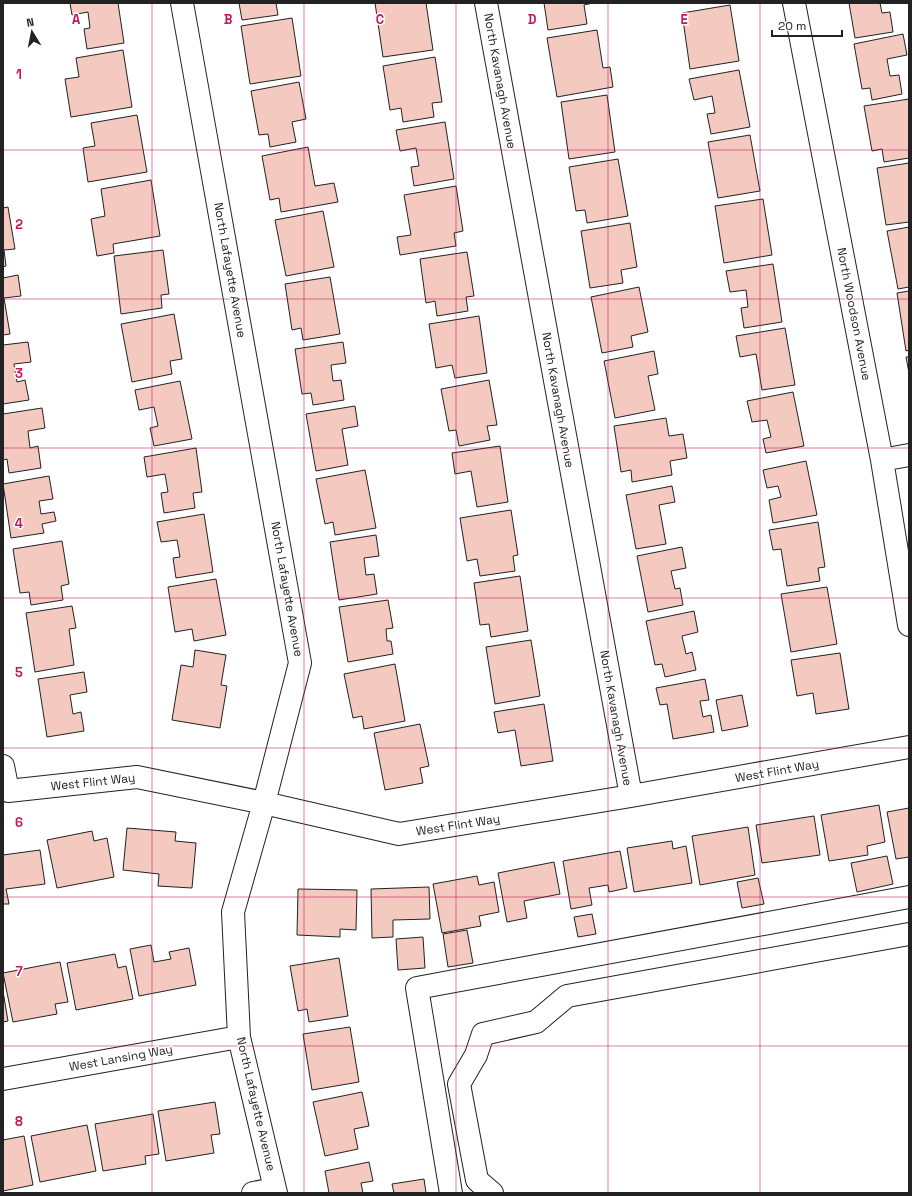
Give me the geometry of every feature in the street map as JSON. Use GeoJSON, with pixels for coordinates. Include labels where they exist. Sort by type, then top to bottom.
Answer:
{"type":"FeatureCollection","features":[{"type":"Feature","properties":{"kind":"street","name":"North Lafayette Avenue"},"geometry":{"type":"LineString","coordinates":[[182,3],[300,663],[264,803],[233,912],[239,1037],[275,1191]]}},
{"type":"Feature","properties":{"kind":"street","name":"North Kavanagh Avenue"},"geometry":{"type":"LineString","coordinates":[[486,3],[631,796]]}},
{"type":"Feature","properties":{"kind":"street","name":"North Woodson Avenue"},"geometry":{"type":"LineString","coordinates":[[794,3],[882,460],[909,625]]}},
{"type":"Feature","properties":{"kind":"street"},"geometry":{"type":"LineString","coordinates":[[882,460],[909,455]]}},
{"type":"Feature","properties":{"kind":"street","name":"West Flint Way"},"geometry":{"type":"LineString","coordinates":[[3,766],[8,792],[136,777],[264,803],[399,834],[631,796],[909,747]]}},
{"type":"Feature","properties":{"kind":"street"},"geometry":{"type":"LineString","coordinates":[[451,1193],[417,988],[909,897]]}},
{"type":"Feature","properties":{"kind":"street"},"geometry":{"type":"LineString","coordinates":[[492,1193],[477,1180],[459,1084],[476,1055],[483,1034],[536,1022],[567,996],[909,934]]}},
{"type":"Feature","properties":{"kind":"street","name":"West Lansing Way"},"geometry":{"type":"LineString","coordinates":[[3,1079],[239,1037]]}},
{"type":"Feature","properties":{"kind":"street"},"geometry":{"type":"LineString","coordinates":[[253,1193],[275,1191]]}},
{"type":"Feature","properties":{"kind":"building"},"geometry":{"type":"Polygon","coordinates":[[[70,3],[118,3],[124,43],[87,49],[84,29],[90,28],[88,12],[72,15],[70,3]]]}},
{"type":"Feature","properties":{"kind":"building"},"geometry":{"type":"Polygon","coordinates":[[[239,3],[276,3],[278,15],[242,20],[239,3]]]}},
{"type":"Feature","properties":{"kind":"building"},"geometry":{"type":"Polygon","coordinates":[[[375,3],[426,3],[433,50],[383,57],[375,3]]]}},
{"type":"Feature","properties":{"kind":"building"},"geometry":{"type":"Polygon","coordinates":[[[544,3],[593,3],[584,5],[587,24],[548,30],[544,3]]]}},
{"type":"Feature","properties":{"kind":"building"},"geometry":{"type":"Polygon","coordinates":[[[849,3],[880,3],[882,13],[890,12],[893,32],[855,38],[849,3]]]}},
{"type":"Feature","properties":{"kind":"building"},"geometry":{"type":"Polygon","coordinates":[[[730,5],[739,61],[690,69],[682,13],[730,5]]]}},
{"type":"Feature","properties":{"kind":"building"},"geometry":{"type":"Polygon","coordinates":[[[292,18],[301,76],[250,84],[241,26],[292,18]]]}},
{"type":"Feature","properties":{"kind":"building"},"geometry":{"type":"Polygon","coordinates":[[[597,30],[603,68],[610,67],[613,87],[557,97],[547,38],[597,30]]]}},
{"type":"Feature","properties":{"kind":"building"},"geometry":{"type":"Polygon","coordinates":[[[903,34],[907,55],[887,59],[890,76],[899,75],[902,94],[872,100],[870,88],[862,89],[854,44],[903,34]]]}},
{"type":"Feature","properties":{"kind":"building"},"geometry":{"type":"Polygon","coordinates":[[[123,50],[132,107],[71,117],[65,79],[79,77],[76,58],[123,50]]]}},
{"type":"Feature","properties":{"kind":"building"},"geometry":{"type":"Polygon","coordinates":[[[435,57],[442,102],[432,103],[434,117],[403,122],[401,108],[390,110],[383,66],[435,57]]]}},
{"type":"Feature","properties":{"kind":"building"},"geometry":{"type":"Polygon","coordinates":[[[739,70],[750,127],[711,134],[707,114],[715,113],[712,96],[694,100],[689,79],[739,70]]]}},
{"type":"Feature","properties":{"kind":"building"},"geometry":{"type":"Polygon","coordinates":[[[299,82],[306,119],[292,122],[296,142],[270,147],[268,134],[259,135],[251,91],[299,82]]]}},
{"type":"Feature","properties":{"kind":"building"},"geometry":{"type":"Polygon","coordinates":[[[607,95],[615,152],[569,159],[561,102],[607,95]]]}},
{"type":"Feature","properties":{"kind":"building"},"geometry":{"type":"Polygon","coordinates":[[[909,99],[909,158],[884,162],[882,149],[872,151],[864,106],[909,99]]]}},
{"type":"Feature","properties":{"kind":"building"},"geometry":{"type":"Polygon","coordinates":[[[137,115],[147,172],[88,182],[83,148],[95,146],[91,123],[137,115]]]}},
{"type":"Feature","properties":{"kind":"building"},"geometry":{"type":"Polygon","coordinates":[[[445,122],[454,179],[414,186],[411,167],[419,166],[416,148],[400,151],[396,130],[445,122]]]}},
{"type":"Feature","properties":{"kind":"building"},"geometry":{"type":"Polygon","coordinates":[[[750,135],[760,191],[718,198],[708,142],[750,135]]]}},
{"type":"Feature","properties":{"kind":"building"},"geometry":{"type":"Polygon","coordinates":[[[308,147],[315,186],[334,183],[338,202],[281,212],[279,198],[270,200],[262,156],[308,147]]]}},
{"type":"Feature","properties":{"kind":"building"},"geometry":{"type":"Polygon","coordinates":[[[618,159],[628,216],[587,223],[585,210],[576,211],[569,167],[618,159]]]}},
{"type":"Feature","properties":{"kind":"building"},"geometry":{"type":"Polygon","coordinates":[[[909,163],[909,222],[886,225],[877,168],[909,163]]]}},
{"type":"Feature","properties":{"kind":"building"},"geometry":{"type":"Polygon","coordinates":[[[151,180],[160,236],[113,244],[114,253],[97,256],[91,219],[105,216],[101,189],[151,180]]]}},
{"type":"Feature","properties":{"kind":"building"},"geometry":{"type":"Polygon","coordinates":[[[456,186],[463,231],[454,233],[456,246],[400,255],[397,237],[411,235],[404,195],[456,186]]]}},
{"type":"Feature","properties":{"kind":"building"},"geometry":{"type":"Polygon","coordinates":[[[763,199],[772,255],[724,263],[715,206],[763,199]]]}},
{"type":"Feature","properties":{"kind":"building"},"geometry":{"type":"Polygon","coordinates":[[[8,207],[15,249],[4,250],[6,266],[3,267],[3,208],[8,207]]]}},
{"type":"Feature","properties":{"kind":"building"},"geometry":{"type":"Polygon","coordinates":[[[323,211],[334,267],[286,276],[275,220],[323,211]]]}},
{"type":"Feature","properties":{"kind":"building"},"geometry":{"type":"Polygon","coordinates":[[[630,223],[637,267],[621,270],[623,283],[590,288],[581,231],[630,223]]]}},
{"type":"Feature","properties":{"kind":"building"},"geometry":{"type":"Polygon","coordinates":[[[909,227],[909,287],[898,289],[887,231],[909,227]]]}},
{"type":"Feature","properties":{"kind":"building"},"geometry":{"type":"Polygon","coordinates":[[[163,250],[169,294],[161,295],[162,308],[121,314],[114,256],[163,250]]]}},
{"type":"Feature","properties":{"kind":"building"},"geometry":{"type":"Polygon","coordinates":[[[467,252],[474,296],[466,297],[468,311],[437,316],[435,301],[426,303],[420,259],[467,252]]]}},
{"type":"Feature","properties":{"kind":"building"},"geometry":{"type":"Polygon","coordinates":[[[773,264],[782,322],[744,328],[741,308],[748,307],[746,290],[730,292],[726,271],[773,264]]]}},
{"type":"Feature","properties":{"kind":"building"},"geometry":{"type":"Polygon","coordinates":[[[18,275],[21,296],[4,298],[10,334],[3,335],[3,278],[18,275]]]}},
{"type":"Feature","properties":{"kind":"building"},"geometry":{"type":"Polygon","coordinates":[[[330,277],[340,334],[303,340],[301,328],[292,330],[285,284],[330,277]]]}},
{"type":"Feature","properties":{"kind":"building"},"geometry":{"type":"Polygon","coordinates":[[[639,287],[648,332],[631,336],[633,347],[602,353],[591,297],[639,287]]]}},
{"type":"Feature","properties":{"kind":"building"},"geometry":{"type":"Polygon","coordinates":[[[909,291],[909,350],[906,351],[897,293],[909,291]]]}},
{"type":"Feature","properties":{"kind":"building"},"geometry":{"type":"Polygon","coordinates":[[[174,314],[182,359],[170,361],[172,374],[132,382],[121,324],[174,314]]]}},
{"type":"Feature","properties":{"kind":"building"},"geometry":{"type":"Polygon","coordinates":[[[479,316],[487,373],[455,378],[452,365],[436,368],[429,324],[479,316]]]}},
{"type":"Feature","properties":{"kind":"building"},"geometry":{"type":"Polygon","coordinates":[[[785,328],[795,385],[762,390],[756,354],[740,357],[736,336],[785,328]]]}},
{"type":"Feature","properties":{"kind":"building"},"geometry":{"type":"Polygon","coordinates":[[[28,342],[31,362],[14,364],[17,382],[25,380],[29,400],[3,404],[3,345],[28,342]]]}},
{"type":"Feature","properties":{"kind":"building"},"geometry":{"type":"Polygon","coordinates":[[[343,342],[346,363],[331,365],[333,381],[341,380],[344,400],[313,405],[311,393],[302,394],[295,349],[343,342]]]}},
{"type":"Feature","properties":{"kind":"building"},"geometry":{"type":"Polygon","coordinates":[[[654,351],[658,374],[648,376],[655,410],[615,418],[604,361],[654,351]]]}},
{"type":"Feature","properties":{"kind":"building"},"geometry":{"type":"Polygon","coordinates":[[[906,357],[909,357],[909,373],[906,357]]]}},
{"type":"Feature","properties":{"kind":"building"},"geometry":{"type":"Polygon","coordinates":[[[489,380],[497,425],[487,426],[490,440],[459,446],[456,430],[449,431],[441,389],[489,380]]]}},
{"type":"Feature","properties":{"kind":"building"},"geometry":{"type":"Polygon","coordinates":[[[180,381],[192,439],[154,446],[150,428],[158,426],[154,407],[139,410],[135,390],[180,381]]]}},
{"type":"Feature","properties":{"kind":"building"},"geometry":{"type":"Polygon","coordinates":[[[793,392],[804,446],[766,453],[763,439],[771,437],[767,420],[752,422],[747,401],[793,392]]]}},
{"type":"Feature","properties":{"kind":"building"},"geometry":{"type":"Polygon","coordinates":[[[355,406],[358,426],[342,429],[348,465],[316,471],[306,414],[355,406]]]}},
{"type":"Feature","properties":{"kind":"building"},"geometry":{"type":"Polygon","coordinates":[[[42,408],[45,428],[28,431],[30,448],[38,446],[41,468],[9,473],[7,459],[3,460],[3,414],[42,408]]]}},
{"type":"Feature","properties":{"kind":"building"},"geometry":{"type":"Polygon","coordinates":[[[666,418],[669,436],[683,434],[687,458],[670,461],[672,475],[632,482],[631,470],[621,472],[614,426],[666,418]]]}},
{"type":"Feature","properties":{"kind":"building"},"geometry":{"type":"Polygon","coordinates":[[[500,446],[508,502],[477,507],[471,471],[455,474],[452,453],[500,446]]]}},
{"type":"Feature","properties":{"kind":"building"},"geometry":{"type":"Polygon","coordinates":[[[196,448],[202,492],[193,493],[195,508],[164,513],[161,493],[168,492],[165,474],[147,477],[144,457],[196,448]]]}},
{"type":"Feature","properties":{"kind":"building"},"geometry":{"type":"Polygon","coordinates":[[[806,461],[817,515],[773,523],[769,500],[781,497],[778,486],[767,488],[763,470],[806,461]]]}},
{"type":"Feature","properties":{"kind":"building"},"geometry":{"type":"Polygon","coordinates":[[[365,470],[376,528],[335,535],[333,522],[325,524],[316,479],[365,470]]]}},
{"type":"Feature","properties":{"kind":"building"},"geometry":{"type":"Polygon","coordinates":[[[49,476],[53,499],[39,501],[41,514],[54,512],[56,521],[42,524],[44,533],[11,538],[3,484],[49,476]]]}},
{"type":"Feature","properties":{"kind":"building"},"geometry":{"type":"Polygon","coordinates":[[[672,486],[675,502],[659,505],[666,544],[636,549],[626,495],[672,486]]]}},
{"type":"Feature","properties":{"kind":"building"},"geometry":{"type":"Polygon","coordinates":[[[511,510],[518,555],[513,556],[515,571],[480,576],[477,559],[467,561],[460,518],[511,510]]]}},
{"type":"Feature","properties":{"kind":"building"},"geometry":{"type":"Polygon","coordinates":[[[204,514],[213,572],[176,578],[173,558],[180,557],[177,540],[161,542],[157,522],[204,514]]]}},
{"type":"Feature","properties":{"kind":"building"},"geometry":{"type":"Polygon","coordinates":[[[818,522],[825,567],[818,568],[820,581],[787,586],[781,549],[773,550],[769,530],[818,522]]]}},
{"type":"Feature","properties":{"kind":"building"},"geometry":{"type":"Polygon","coordinates":[[[376,535],[379,556],[364,558],[366,575],[374,574],[377,594],[339,600],[330,542],[376,535]]]}},
{"type":"Feature","properties":{"kind":"building"},"geometry":{"type":"Polygon","coordinates":[[[62,541],[69,584],[61,586],[63,600],[31,605],[29,592],[20,593],[13,549],[62,541]]]}},
{"type":"Feature","properties":{"kind":"building"},"geometry":{"type":"Polygon","coordinates":[[[682,547],[686,568],[671,571],[675,589],[680,588],[683,605],[648,612],[637,556],[682,547]]]}},
{"type":"Feature","properties":{"kind":"building"},"geometry":{"type":"Polygon","coordinates":[[[520,576],[528,631],[491,637],[489,624],[480,625],[474,583],[520,576]]]}},
{"type":"Feature","properties":{"kind":"building"},"geometry":{"type":"Polygon","coordinates":[[[216,579],[226,635],[194,641],[192,629],[175,632],[168,587],[216,579]]]}},
{"type":"Feature","properties":{"kind":"building"},"geometry":{"type":"Polygon","coordinates":[[[827,587],[837,644],[791,652],[781,594],[827,587]]]}},
{"type":"Feature","properties":{"kind":"building"},"geometry":{"type":"Polygon","coordinates":[[[388,600],[393,628],[386,629],[387,641],[391,641],[393,654],[348,662],[339,607],[388,600]]]}},
{"type":"Feature","properties":{"kind":"building"},"geometry":{"type":"Polygon","coordinates":[[[72,606],[76,628],[69,629],[74,665],[35,672],[26,613],[72,606]]]}},
{"type":"Feature","properties":{"kind":"building"},"geometry":{"type":"Polygon","coordinates":[[[694,611],[698,632],[682,636],[686,654],[692,652],[696,670],[665,677],[662,664],[655,665],[646,621],[694,611]]]}},
{"type":"Feature","properties":{"kind":"building"},"geometry":{"type":"Polygon","coordinates":[[[531,640],[540,696],[495,704],[486,647],[531,640]]]}},
{"type":"Feature","properties":{"kind":"building"},"geometry":{"type":"Polygon","coordinates":[[[195,650],[226,655],[221,685],[227,686],[220,728],[172,720],[181,665],[193,667],[195,650]]]}},
{"type":"Feature","properties":{"kind":"building"},"geometry":{"type":"Polygon","coordinates":[[[840,653],[849,709],[816,714],[813,693],[797,696],[791,660],[840,653]]]}},
{"type":"Feature","properties":{"kind":"building"},"geometry":{"type":"Polygon","coordinates":[[[395,664],[405,721],[364,729],[362,716],[353,718],[344,674],[395,664]]]}},
{"type":"Feature","properties":{"kind":"building"},"geometry":{"type":"Polygon","coordinates":[[[84,672],[87,692],[70,695],[73,714],[81,712],[84,731],[47,737],[38,679],[84,672]]]}},
{"type":"Feature","properties":{"kind":"building"},"geometry":{"type":"Polygon","coordinates":[[[705,679],[709,700],[700,701],[703,717],[711,715],[714,732],[673,739],[667,704],[660,705],[656,688],[705,679]]]}},
{"type":"Feature","properties":{"kind":"building"},"geometry":{"type":"Polygon","coordinates":[[[742,695],[748,726],[722,731],[716,700],[742,695]]]}},
{"type":"Feature","properties":{"kind":"building"},"geometry":{"type":"Polygon","coordinates":[[[544,704],[553,761],[521,766],[515,730],[498,733],[494,712],[544,704]]]}},
{"type":"Feature","properties":{"kind":"building"},"geometry":{"type":"Polygon","coordinates":[[[420,724],[429,766],[420,768],[423,783],[385,790],[374,733],[420,724]]]}},
{"type":"Feature","properties":{"kind":"building"},"geometry":{"type":"Polygon","coordinates":[[[879,805],[885,842],[867,846],[868,855],[829,861],[821,815],[879,805]]]}},
{"type":"Feature","properties":{"kind":"building"},"geometry":{"type":"Polygon","coordinates":[[[909,808],[909,857],[896,859],[887,812],[909,808]]]}},
{"type":"Feature","properties":{"kind":"building"},"geometry":{"type":"Polygon","coordinates":[[[814,816],[820,855],[762,863],[756,825],[814,816]]]}},
{"type":"Feature","properties":{"kind":"building"},"geometry":{"type":"Polygon","coordinates":[[[748,827],[755,875],[700,885],[692,836],[748,827]]]}},
{"type":"Feature","properties":{"kind":"building"},"geometry":{"type":"Polygon","coordinates":[[[127,828],[176,832],[175,841],[196,843],[192,888],[158,886],[159,874],[123,870],[127,828]]]}},
{"type":"Feature","properties":{"kind":"building"},"geometry":{"type":"Polygon","coordinates":[[[92,831],[94,841],[107,838],[114,877],[57,888],[47,840],[92,831]]]}},
{"type":"Feature","properties":{"kind":"building"},"geometry":{"type":"Polygon","coordinates":[[[672,841],[673,849],[686,846],[692,883],[634,892],[627,848],[672,841]]]}},
{"type":"Feature","properties":{"kind":"building"},"geometry":{"type":"Polygon","coordinates":[[[40,850],[45,884],[6,889],[9,904],[3,904],[3,855],[40,850]]]}},
{"type":"Feature","properties":{"kind":"building"},"geometry":{"type":"Polygon","coordinates":[[[620,851],[627,888],[609,892],[608,885],[589,888],[592,905],[571,909],[563,861],[620,851]]]}},
{"type":"Feature","properties":{"kind":"building"},"geometry":{"type":"Polygon","coordinates":[[[887,856],[893,884],[857,892],[851,863],[887,856]]]}},
{"type":"Feature","properties":{"kind":"building"},"geometry":{"type":"Polygon","coordinates":[[[554,862],[560,894],[524,901],[527,918],[507,922],[498,873],[554,862]]]}},
{"type":"Feature","properties":{"kind":"building"},"geometry":{"type":"Polygon","coordinates":[[[477,876],[479,885],[494,882],[499,912],[479,916],[481,926],[442,933],[433,884],[477,876]]]}},
{"type":"Feature","properties":{"kind":"building"},"geometry":{"type":"Polygon","coordinates":[[[758,878],[764,904],[742,908],[737,882],[758,878]]]}},
{"type":"Feature","properties":{"kind":"building"},"geometry":{"type":"Polygon","coordinates":[[[429,887],[430,919],[393,920],[393,937],[372,938],[371,889],[429,887]]]}},
{"type":"Feature","properties":{"kind":"building"},"geometry":{"type":"Polygon","coordinates":[[[298,889],[357,890],[356,930],[340,929],[340,937],[297,935],[298,889]]]}},
{"type":"Feature","properties":{"kind":"building"},"geometry":{"type":"Polygon","coordinates":[[[592,914],[596,934],[578,937],[574,917],[592,914]]]}},
{"type":"Feature","properties":{"kind":"building"},"geometry":{"type":"Polygon","coordinates":[[[467,930],[473,963],[448,967],[443,934],[467,930]]]}},
{"type":"Feature","properties":{"kind":"building"},"geometry":{"type":"Polygon","coordinates":[[[423,937],[425,968],[398,970],[396,939],[423,937]]]}},
{"type":"Feature","properties":{"kind":"building"},"geometry":{"type":"Polygon","coordinates":[[[151,945],[154,962],[171,959],[169,952],[189,948],[196,985],[139,996],[130,949],[151,945]]]}},
{"type":"Feature","properties":{"kind":"building"},"geometry":{"type":"Polygon","coordinates":[[[115,954],[118,968],[126,966],[133,999],[76,1010],[67,963],[115,954]]]}},
{"type":"Feature","properties":{"kind":"building"},"geometry":{"type":"Polygon","coordinates":[[[339,958],[348,1016],[309,1022],[307,1009],[298,1011],[290,966],[339,958]]]}},
{"type":"Feature","properties":{"kind":"building"},"geometry":{"type":"Polygon","coordinates":[[[60,962],[68,1002],[55,1004],[57,1014],[13,1022],[3,973],[60,962]]]}},
{"type":"Feature","properties":{"kind":"building"},"geometry":{"type":"Polygon","coordinates":[[[3,991],[8,1021],[3,1022],[3,991]]]}},
{"type":"Feature","properties":{"kind":"building"},"geometry":{"type":"Polygon","coordinates":[[[350,1027],[359,1082],[312,1090],[303,1034],[350,1027]]]}},
{"type":"Feature","properties":{"kind":"building"},"geometry":{"type":"Polygon","coordinates":[[[362,1092],[369,1126],[354,1129],[358,1149],[325,1156],[313,1102],[362,1092]]]}},
{"type":"Feature","properties":{"kind":"building"},"geometry":{"type":"Polygon","coordinates":[[[215,1102],[220,1134],[211,1135],[214,1153],[166,1161],[158,1111],[215,1102]]]}},
{"type":"Feature","properties":{"kind":"building"},"geometry":{"type":"Polygon","coordinates":[[[153,1114],[159,1154],[145,1156],[146,1164],[103,1171],[95,1124],[153,1114]]]}},
{"type":"Feature","properties":{"kind":"building"},"geometry":{"type":"Polygon","coordinates":[[[87,1125],[96,1171],[40,1182],[31,1136],[87,1125]]]}},
{"type":"Feature","properties":{"kind":"building"},"geometry":{"type":"Polygon","coordinates":[[[24,1136],[33,1185],[3,1191],[3,1140],[24,1136]]]}},
{"type":"Feature","properties":{"kind":"building"},"geometry":{"type":"Polygon","coordinates":[[[369,1162],[373,1181],[361,1183],[363,1193],[329,1193],[325,1171],[369,1162]]]}},
{"type":"Feature","properties":{"kind":"building"},"geometry":{"type":"Polygon","coordinates":[[[424,1179],[426,1193],[394,1193],[392,1184],[424,1179]]]}}]}
